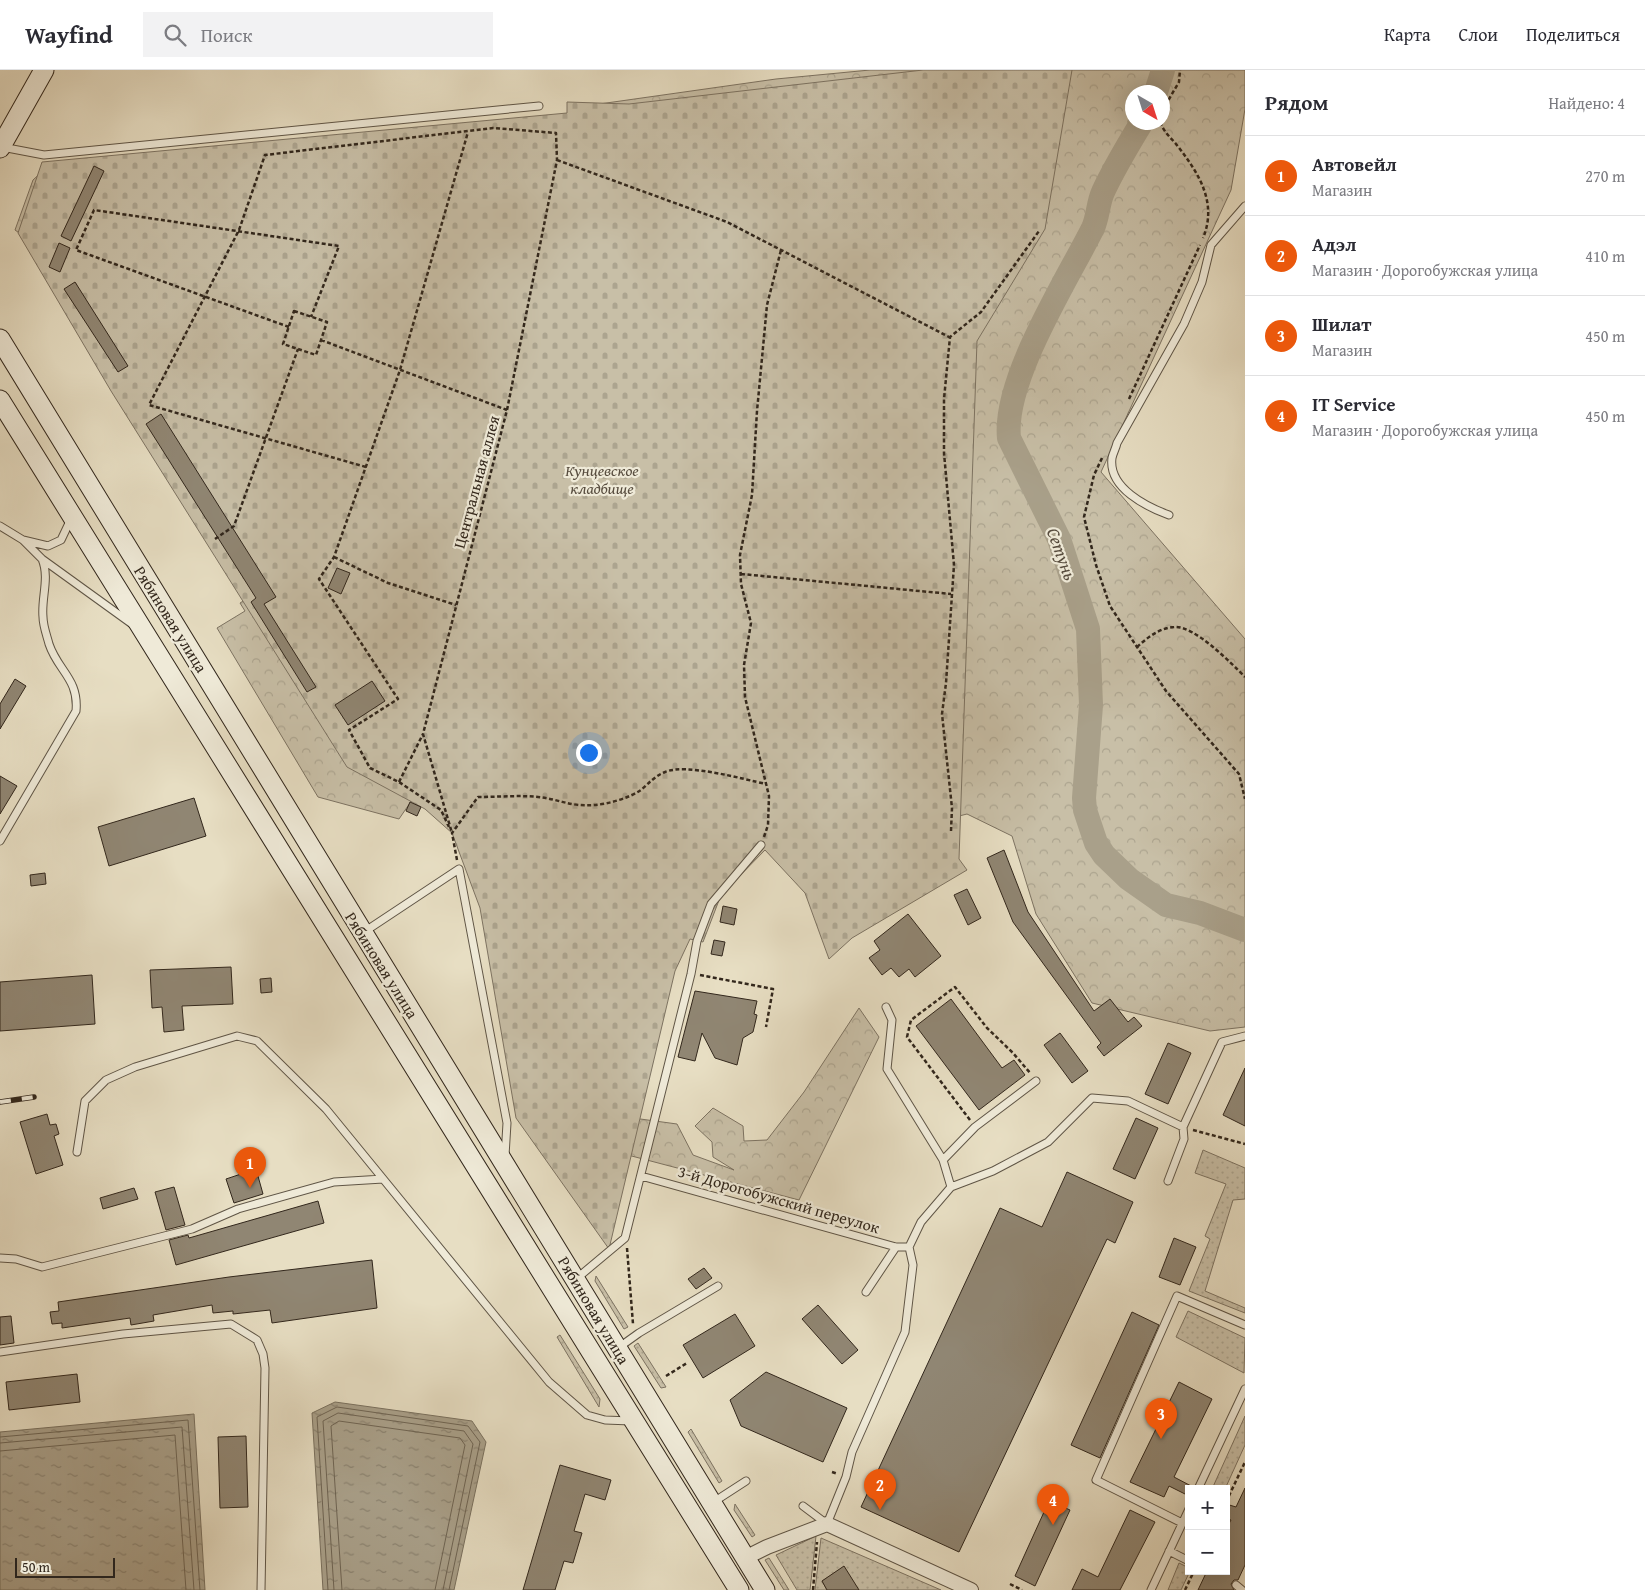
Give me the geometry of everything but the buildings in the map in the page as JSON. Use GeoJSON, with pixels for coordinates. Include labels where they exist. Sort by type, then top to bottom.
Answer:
{"type":"FeatureCollection","features":[{"type":"Feature","properties":{"kind":"main road"},"geometry":{"type":"LineString","coordinates":[[0,147],[44,70]]}},
{"type":"Feature","properties":{"kind":"main road"},"geometry":{"type":"LineString","coordinates":[[0,324],[14,362]]}},
{"type":"Feature","properties":{"kind":"main road","name":"Рябиновая улица"},"geometry":{"type":"LineString","coordinates":[[0,339],[765,1590]]}},
{"type":"Feature","properties":{"kind":"main road","name":"Рябиновая улица"},"geometry":{"type":"LineString","coordinates":[[0,400],[739,1590]]}},
{"type":"Feature","properties":{"kind":"street"},"geometry":{"type":"LineString","coordinates":[[746,1558],[767,1547],[822,1527],[970,1590]]}},
{"type":"Feature","properties":{"kind":"lane"},"geometry":{"type":"LineString","coordinates":[[0,147],[44,155],[539,106]]}},
{"type":"Feature","properties":{"kind":"lane"},"geometry":{"type":"LineString","coordinates":[[1169,515],[1145,506],[1127,492],[1116,476],[1112,459],[1117,443],[1184,324],[1202,282],[1211,245],[1245,206]]}},
{"type":"Feature","properties":{"kind":"lane"},"geometry":{"type":"LineString","coordinates":[[23,540],[48,546],[62,540],[69,528],[71,516]]}},
{"type":"Feature","properties":{"kind":"lane"},"geometry":{"type":"LineString","coordinates":[[0,526],[23,540],[42,559],[144,634]]}},
{"type":"Feature","properties":{"kind":"lane"},"geometry":{"type":"LineString","coordinates":[[0,841],[76,711],[77,697],[73,682],[50,646],[43,617],[46,568],[42,559]]}},
{"type":"Feature","properties":{"kind":"lane"},"geometry":{"type":"LineString","coordinates":[[576,1279],[625,1238],[642,1176],[702,925],[711,904],[761,845]]}},
{"type":"Feature","properties":{"kind":"lane"},"geometry":{"type":"LineString","coordinates":[[362,933],[459,869],[507,1123],[505,1165]]}},
{"type":"Feature","properties":{"kind":"lane"},"geometry":{"type":"LineString","coordinates":[[886,1007],[892,1020],[887,1069],[943,1160],[951,1187]]}},
{"type":"Feature","properties":{"kind":"lane"},"geometry":{"type":"LineString","coordinates":[[77,1152],[85,1101],[106,1080],[135,1067],[237,1036],[256,1041],[326,1109],[549,1382],[587,1415],[605,1420],[634,1421]]}},
{"type":"Feature","properties":{"kind":"lane"},"geometry":{"type":"LineString","coordinates":[[1168,1181],[1184,1139],[1183,1127],[1222,1042],[1245,1036]]}},
{"type":"Feature","properties":{"kind":"lane"},"geometry":{"type":"LineString","coordinates":[[943,1160],[975,1127],[1036,1081]]}},
{"type":"Feature","properties":{"kind":"lane"},"geometry":{"type":"LineString","coordinates":[[803,1506],[822,1527],[846,1476],[852,1452],[905,1332],[913,1265],[909,1247],[921,1222],[951,1187],[993,1170],[1048,1142],[1092,1098],[1128,1101],[1183,1127]]}},
{"type":"Feature","properties":{"kind":"lane","name":"3-й Дорогобужский переулок"},"geometry":{"type":"LineString","coordinates":[[642,1176],[896,1247],[909,1247]]}},
{"type":"Feature","properties":{"kind":"lane"},"geometry":{"type":"LineString","coordinates":[[0,1258],[16,1259],[42,1268],[192,1229],[238,1209],[334,1182],[383,1179]]}},
{"type":"Feature","properties":{"kind":"lane"},"geometry":{"type":"LineString","coordinates":[[866,1292],[896,1247]]}},
{"type":"Feature","properties":{"kind":"lane"},"geometry":{"type":"LineString","coordinates":[[618,1348],[639,1333],[718,1286]]}},
{"type":"Feature","properties":{"kind":"lane"},"geometry":{"type":"LineString","coordinates":[[1182,1523],[1096,1480],[1177,1296],[1245,1325]]}},
{"type":"Feature","properties":{"kind":"lane"},"geometry":{"type":"LineString","coordinates":[[0,1352],[123,1334],[231,1324],[257,1340],[263,1354],[265,1368],[261,1590]]}},
{"type":"Feature","properties":{"kind":"lane"},"geometry":{"type":"LineString","coordinates":[[1200,1485],[1245,1388]]}},
{"type":"Feature","properties":{"kind":"lane"},"geometry":{"type":"LineString","coordinates":[[712,1503],[746,1481]]}},
{"type":"Feature","properties":{"kind":"lane"},"geometry":{"type":"LineString","coordinates":[[1152,1590],[1185,1517]]}},
{"type":"Feature","properties":{"kind":"lane"},"geometry":{"type":"LineString","coordinates":[[1169,1551],[1185,1559]]}},
{"type":"Feature","properties":{"kind":"path"},"geometry":{"type":"LineString","coordinates":[[1170,97],[1179,82],[1180,70]]}},
{"type":"Feature","properties":{"kind":"path","name":"Центральная аллея"},"geometry":{"type":"LineString","coordinates":[[399,782],[422,734],[507,410],[557,160],[556,133],[493,128],[468,132]]}},
{"type":"Feature","properties":{"kind":"path"},"geometry":{"type":"LineString","coordinates":[[1163,130],[1175,143],[1200,180]]}},
{"type":"Feature","properties":{"kind":"path"},"geometry":{"type":"LineString","coordinates":[[366,467],[149,405],[206,297],[238,230],[265,155],[468,132],[400,370],[366,467],[334,557],[319,579],[398,700],[349,730],[370,768],[399,782],[441,810],[452,832]]}},
{"type":"Feature","properties":{"kind":"path"},"geometry":{"type":"LineString","coordinates":[[557,160],[728,222],[950,337]]}},
{"type":"Feature","properties":{"kind":"path"},"geometry":{"type":"LineString","coordinates":[[289,327],[76,250],[94,210],[339,246],[311,317]]}},
{"type":"Feature","properties":{"kind":"path"},"geometry":{"type":"LineString","coordinates":[[951,831],[952,808],[942,714],[954,565],[944,452],[944,399],[950,337],[981,312],[1039,231]]}},
{"type":"Feature","properties":{"kind":"path"},"geometry":{"type":"LineString","coordinates":[[761,845],[768,825],[769,796],[745,697],[744,665],[751,623],[741,574],[740,555],[752,495],[757,411],[767,305],[781,250]]}},
{"type":"Feature","properties":{"kind":"path"},"geometry":{"type":"LineString","coordinates":[[294,311],[327,322],[316,355],[283,344],[289,327],[294,311]]}},
{"type":"Feature","properties":{"kind":"path"},"geometry":{"type":"LineString","coordinates":[[321,340],[507,410]]}},
{"type":"Feature","properties":{"kind":"path"},"geometry":{"type":"LineString","coordinates":[[215,539],[234,526],[298,349]]}},
{"type":"Feature","properties":{"kind":"path"},"geometry":{"type":"LineString","coordinates":[[334,557],[388,583],[456,606]]}},
{"type":"Feature","properties":{"kind":"path"},"geometry":{"type":"LineString","coordinates":[[741,574],[951,594]]}},
{"type":"Feature","properties":{"kind":"path"},"geometry":{"type":"LineString","coordinates":[[1137,647],[1157,631],[1175,626],[1196,634],[1245,677]]}},
{"type":"Feature","properties":{"kind":"path"},"geometry":{"type":"LineString","coordinates":[[422,734],[452,832],[459,869]]}},
{"type":"Feature","properties":{"kind":"path"},"geometry":{"type":"LineString","coordinates":[[452,832],[478,798],[540,796],[569,805],[595,805],[615,801],[640,790],[651,780],[667,771],[678,770],[700,770],[766,784]]}},
{"type":"Feature","properties":{"kind":"path"},"geometry":{"type":"LineString","coordinates":[[707,976],[773,989],[766,1027]]}},
{"type":"Feature","properties":{"kind":"path"},"geometry":{"type":"LineString","coordinates":[[975,1127],[907,1037],[911,1020],[955,987],[987,1028],[1013,1053],[1036,1081]]}},
{"type":"Feature","properties":{"kind":"path"},"geometry":{"type":"LineString","coordinates":[[1183,1127],[1245,1144]]}},
{"type":"Feature","properties":{"kind":"path"},"geometry":{"type":"LineString","coordinates":[[625,1238],[630,1265],[633,1324]]}},
{"type":"Feature","properties":{"kind":"path"},"geometry":{"type":"LineString","coordinates":[[666,1376],[688,1364]]}},
{"type":"Feature","properties":{"kind":"path"},"geometry":{"type":"LineString","coordinates":[[1230,1494],[1245,1462]]}},
{"type":"Feature","properties":{"kind":"path"},"geometry":{"type":"LineString","coordinates":[[813,1590],[822,1527]]}},
{"type":"Feature","properties":{"kind":"path"},"geometry":{"type":"LineString","coordinates":[[1185,1590],[1192,1575]]}},
{"type":"Feature","properties":{"kind":"path"},"geometry":{"type":"LineString","coordinates":[[1010,1584],[1022,1590]]}},
{"type":"Feature","properties":{"kind":"green space","name":"Кунцевское кладбище"},"geometry":{"type":"Polygon","coordinates":[[[870,70],[1245,70],[1245,109],[1231,190],[1101,472],[1245,639],[1245,1027],[1210,1031],[1092,1003],[1036,914],[1012,836],[967,814],[955,817],[810,894],[764,847],[685,927],[633,1118],[677,1124],[693,1155],[734,1170],[713,1157],[712,1142],[695,1126],[713,1108],[743,1126],[744,1141],[767,1140],[804,1092],[859,1008],[879,1037],[799,1200],[624,1154],[483,897],[447,807],[414,797],[399,819],[318,797],[217,628],[245,611],[240,603],[272,583],[32,242],[15,230],[33,180],[46,168],[563,139],[571,108],[776,79],[870,70]]]}},
{"type":"Feature","properties":{"kind":"green space","name":"Кунцевское кладбище"},"geometry":{"type":"Polygon","coordinates":[[[923,70],[1072,70],[1045,229],[977,341],[959,859],[967,870],[852,938],[829,959],[805,893],[765,850],[721,895],[703,942],[690,939],[675,971],[609,1249],[516,1118],[480,908],[452,833],[425,809],[347,767],[111,391],[18,233],[42,162],[567,113],[567,102],[629,104],[923,70]]]}},
{"type":"Feature","properties":{"kind":"green space"},"geometry":{"type":"Polygon","coordinates":[[[1203,1150],[1245,1168],[1245,1199],[1233,1200],[1205,1291],[1245,1308],[1245,1313],[1189,1291],[1210,1239],[1205,1236],[1226,1184],[1195,1173],[1203,1150]]]}},
{"type":"Feature","properties":{"kind":"green space"},"geometry":{"type":"Polygon","coordinates":[[[596,1276],[628,1327],[624,1329],[595,1281],[596,1276]]]}},
{"type":"Feature","properties":{"kind":"green space"},"geometry":{"type":"Polygon","coordinates":[[[1188,1311],[1245,1338],[1244,1373],[1176,1337],[1188,1311]]]}},
{"type":"Feature","properties":{"kind":"green space"},"geometry":{"type":"Polygon","coordinates":[[[560,1335],[600,1399],[599,1407],[557,1337],[560,1335]]]}},
{"type":"Feature","properties":{"kind":"green space"},"geometry":{"type":"Polygon","coordinates":[[[638,1343],[666,1387],[661,1388],[634,1346],[638,1343]]]}},
{"type":"Feature","properties":{"kind":"green space"},"geometry":{"type":"Polygon","coordinates":[[[1245,1416],[1245,1445],[1227,1485],[1214,1485],[1245,1416]]]}},
{"type":"Feature","properties":{"kind":"green space"},"geometry":{"type":"Polygon","coordinates":[[[691,1429],[722,1481],[719,1483],[688,1432],[691,1429]]]}},
{"type":"Feature","properties":{"kind":"green space"},"geometry":{"type":"Polygon","coordinates":[[[735,1504],[755,1535],[752,1537],[734,1510],[735,1504]]]}},
{"type":"Feature","properties":{"kind":"green space"},"geometry":{"type":"Polygon","coordinates":[[[816,1536],[810,1590],[797,1590],[776,1555],[816,1536]]]}},
{"type":"Feature","properties":{"kind":"green space"},"geometry":{"type":"Polygon","coordinates":[[[821,1538],[941,1590],[855,1590],[844,1567],[822,1581],[827,1590],[815,1590],[821,1538]]]}},
{"type":"Feature","properties":{"kind":"green space"},"geometry":{"type":"Polygon","coordinates":[[[769,1558],[789,1590],[784,1590],[765,1560],[769,1558]]]}},
{"type":"Feature","properties":{"kind":"green space"},"geometry":{"type":"Polygon","coordinates":[[[1179,1563],[1185,1566],[1185,1575],[1188,1575],[1181,1590],[1168,1590],[1179,1563]]]}},
{"type":"Feature","properties":{"kind":"water"},"geometry":{"type":"Polygon","coordinates":[[[335,1402],[472,1421],[486,1442],[454,1590],[323,1590],[312,1413],[335,1402]]]}},
{"type":"Feature","properties":{"kind":"water"},"geometry":{"type":"Polygon","coordinates":[[[194,1414],[205,1590],[0,1590],[0,1432],[194,1414]]]}},
{"type":"Feature","properties":{"kind":"waterway","name":"Сетунь"},"geometry":{"type":"LineString","coordinates":[[1158,85],[1163,70]]}},
{"type":"Feature","properties":{"kind":"waterway","name":"Сетунь"},"geometry":{"type":"LineString","coordinates":[[1137,130],[1107,183],[1101,196],[1093,228],[1053,303],[1026,360],[1016,388],[1010,415],[1009,438],[1059,539],[1088,629],[1091,705],[1084,798],[1085,810],[1096,843],[1104,855],[1129,879],[1166,905],[1200,913],[1245,930]]}},
{"type":"Feature","properties":{"kind":"railway"},"geometry":{"type":"LineString","coordinates":[[0,1102],[34,1097]]}},
{"type":"Feature","properties":{"kind":"place","name":"Автовейл"},"geometry":{"type":"Point","coordinates":[250,1188]}},
{"type":"Feature","properties":{"kind":"place","name":"Шилат"},"geometry":{"type":"Point","coordinates":[1161,1439]}},
{"type":"Feature","properties":{"kind":"place","name":"Адэл"},"geometry":{"type":"Point","coordinates":[880,1510]}},
{"type":"Feature","properties":{"kind":"place","name":"IT Service"},"geometry":{"type":"Point","coordinates":[1053,1525]}}]}
